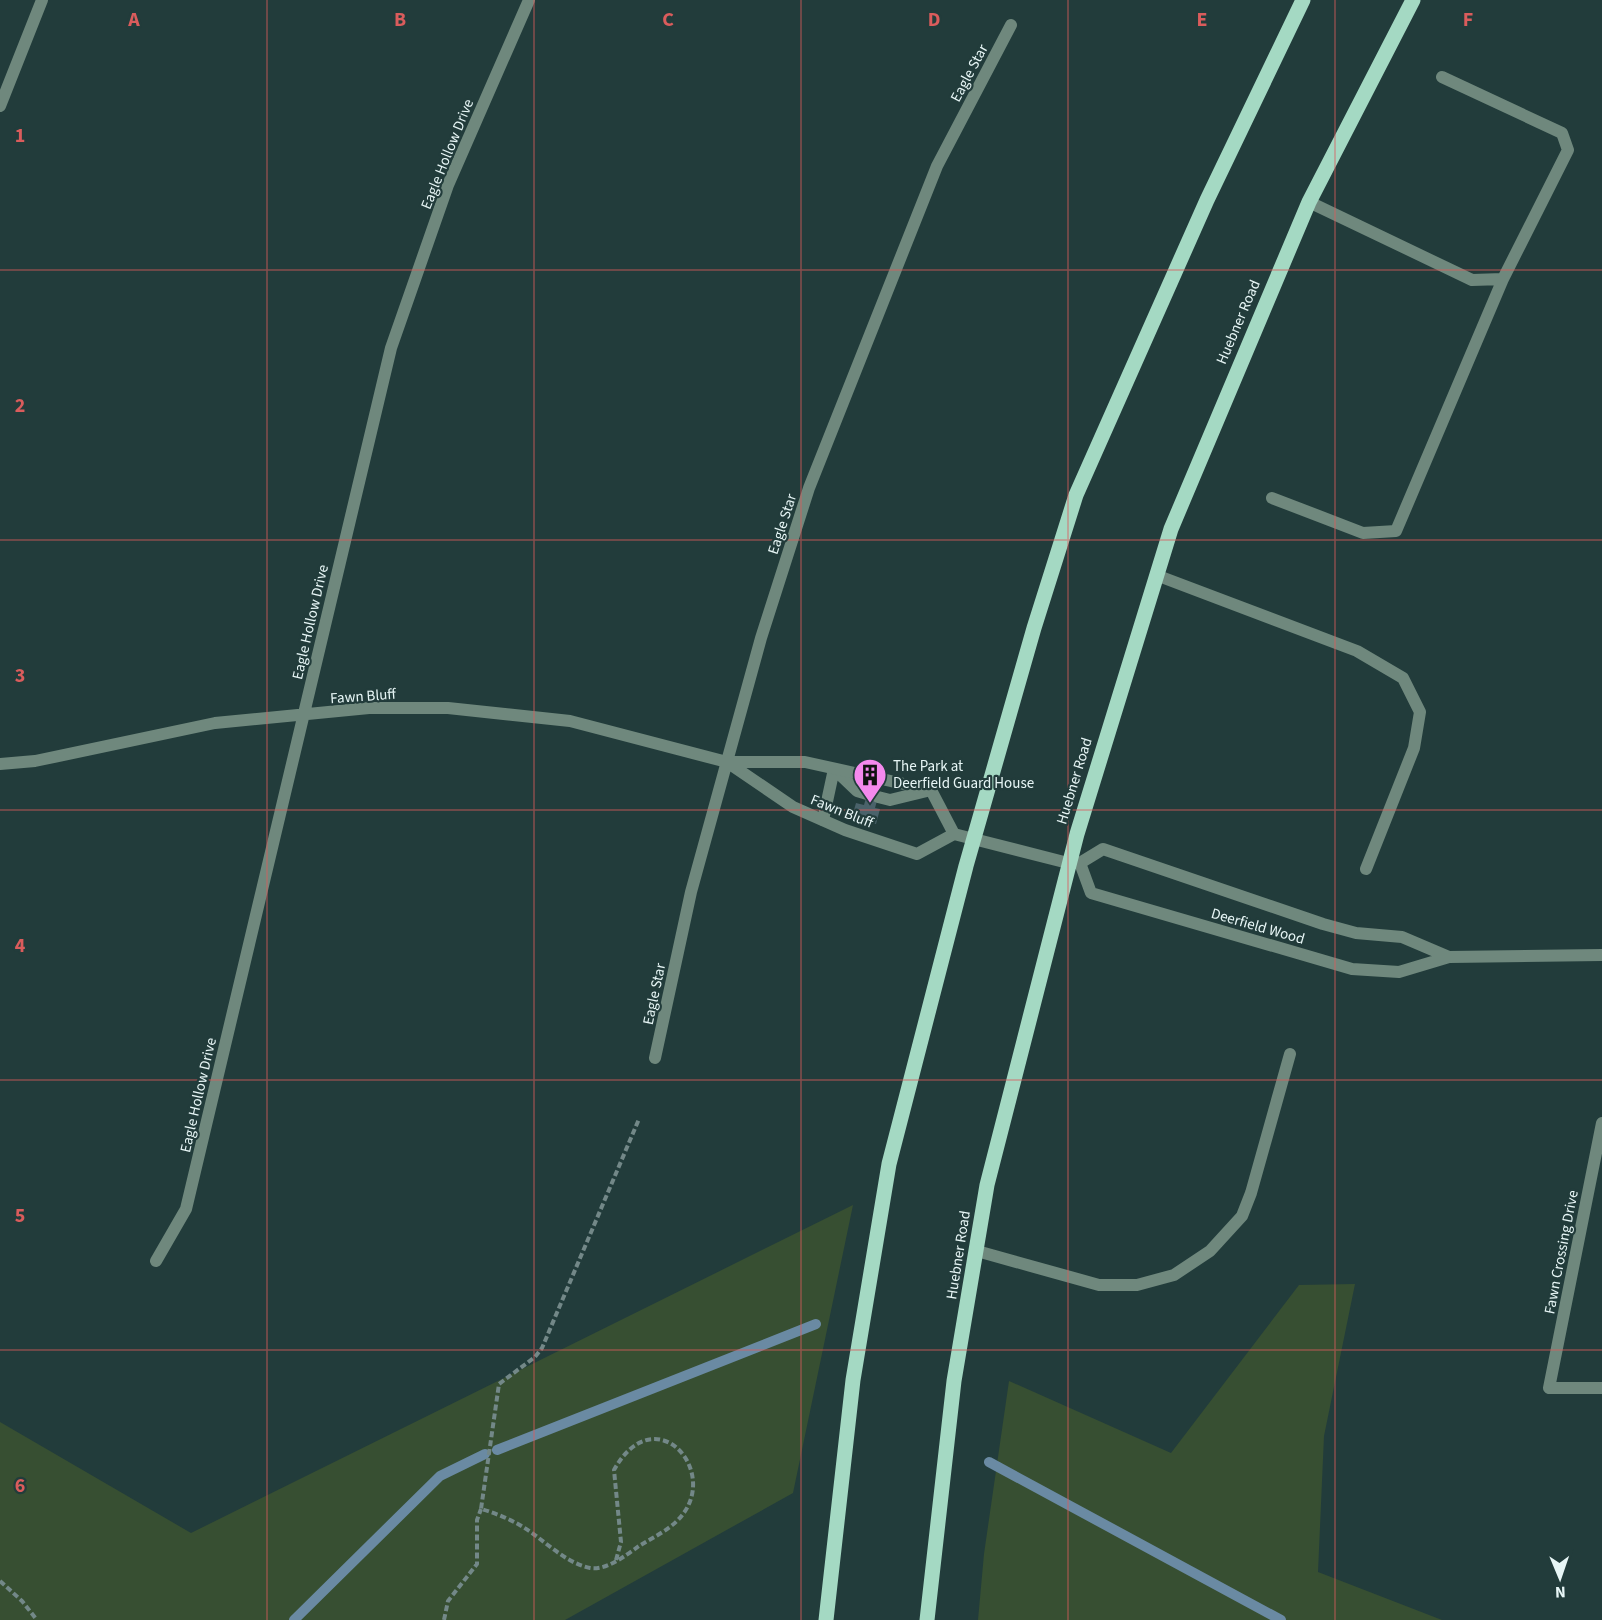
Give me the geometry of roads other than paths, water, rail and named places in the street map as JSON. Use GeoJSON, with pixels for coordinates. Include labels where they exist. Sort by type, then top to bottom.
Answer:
{"type":"FeatureCollection","features":[{"type":"Feature","properties":{"kind":"main road"},"geometry":{"type":"LineString","coordinates":[[826,1620],[853,1380],[889,1164],[974,840],[1034,628],[1076,495],[1207,200],[1303,0]]}},
{"type":"Feature","properties":{"kind":"main road","name":"Huebner Road"},"geometry":{"type":"LineString","coordinates":[[927,1620],[954,1381],[987,1185],[1074,863],[1156,575],[1171,529],[1309,202],[1413,0]]}},
{"type":"Feature","properties":{"kind":"street"},"geometry":{"type":"LineString","coordinates":[[0,106],[42,0]]}},
{"type":"Feature","properties":{"kind":"street","name":"Eagle Hollow Drive"},"geometry":{"type":"LineString","coordinates":[[156,1261],[186,1209],[391,348],[448,185],[529,0]]}},
{"type":"Feature","properties":{"kind":"street","name":"Eagle Star"},"geometry":{"type":"LineString","coordinates":[[655,1058],[691,892],[761,638],[809,488],[937,166],[1011,25]]}},
{"type":"Feature","properties":{"kind":"street"},"geometry":{"type":"LineString","coordinates":[[1272,498],[1363,533],[1396,531],[1503,279],[1568,150],[1562,133],[1442,77]]}},
{"type":"Feature","properties":{"kind":"street"},"geometry":{"type":"LineString","coordinates":[[1309,202],[1472,280],[1503,279]]}},
{"type":"Feature","properties":{"kind":"street"},"geometry":{"type":"LineString","coordinates":[[1156,575],[1357,651],[1403,678],[1420,712],[1414,748],[1366,869]]}},
{"type":"Feature","properties":{"kind":"street","name":"Fawn Bluff"},"geometry":{"type":"LineString","coordinates":[[0,764],[35,760],[215,723],[369,708],[448,708],[570,721],[727,762],[805,762],[931,790]]}},
{"type":"Feature","properties":{"kind":"street","name":"Fawn Bluff"},"geometry":{"type":"LineString","coordinates":[[727,762],[793,807],[917,854],[954,834]]}},
{"type":"Feature","properties":{"kind":"street"},"geometry":{"type":"LineString","coordinates":[[834,769],[857,791],[890,800],[931,790],[954,834],[1074,863]]}},
{"type":"Feature","properties":{"kind":"street"},"geometry":{"type":"LineString","coordinates":[[823,820],[834,769]]}},
{"type":"Feature","properties":{"kind":"street","name":"Deerfield Wood"},"geometry":{"type":"LineString","coordinates":[[1449,957],[1402,937],[1356,933],[1323,924],[1103,849],[1074,863],[1091,893],[1352,969],[1399,972],[1449,957],[1602,955]]}},
{"type":"Feature","properties":{"kind":"street"},"geometry":{"type":"LineString","coordinates":[[977,1251],[1099,1285],[1137,1285],[1173,1275],[1210,1251],[1242,1216],[1290,1054]]}},
{"type":"Feature","properties":{"kind":"street","name":"Fawn Crossing Drive"},"geometry":{"type":"LineString","coordinates":[[1602,1123],[1549,1388],[1602,1388]]}},
{"type":"Feature","properties":{"kind":"waterway"},"geometry":{"type":"LineString","coordinates":[[497,1450],[816,1324]]}},
{"type":"Feature","properties":{"kind":"waterway"},"geometry":{"type":"LineString","coordinates":[[294,1620],[440,1476],[485,1454]]}},
{"type":"Feature","properties":{"kind":"waterway"},"geometry":{"type":"LineString","coordinates":[[989,1462],[1281,1620]]}},
{"type":"Feature","properties":{"kind":"place","name":"The Park at Deerfield Guard House"},"geometry":{"type":"Point","coordinates":[870,804]}}]}
